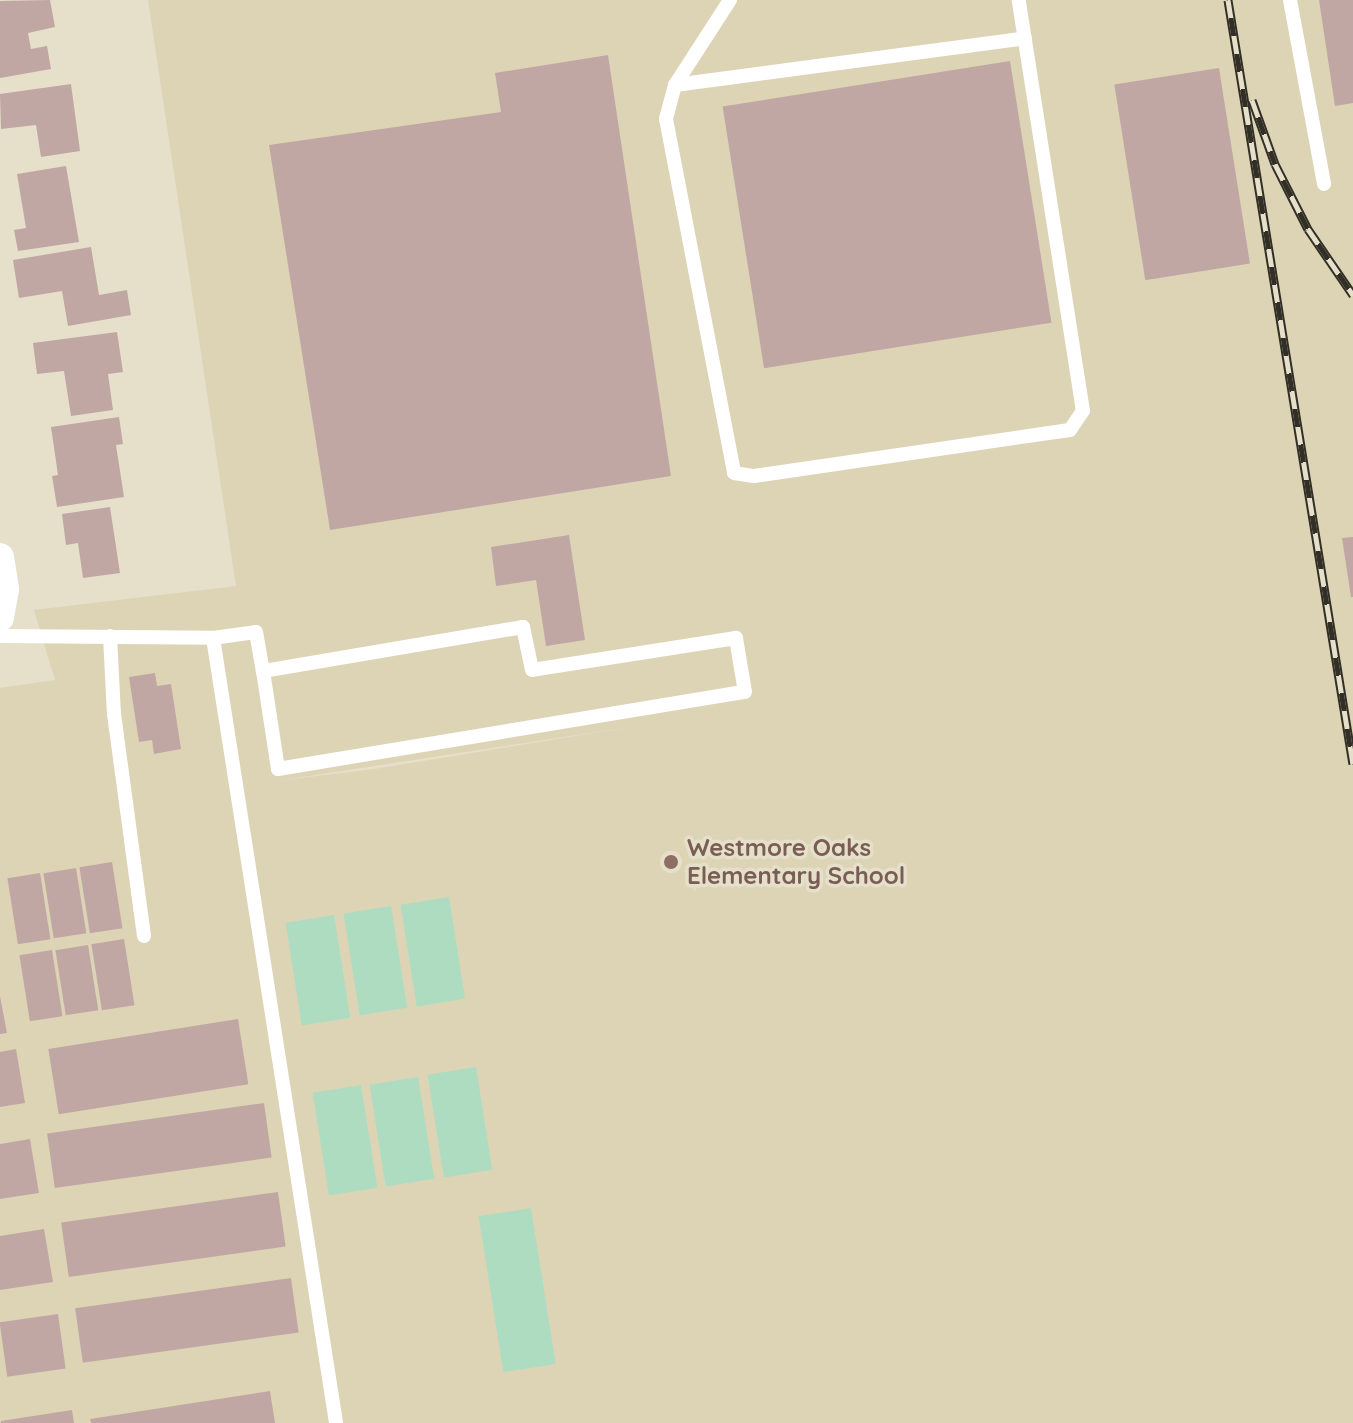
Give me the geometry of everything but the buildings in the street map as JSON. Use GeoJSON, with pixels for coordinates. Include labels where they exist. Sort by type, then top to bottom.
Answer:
{"type":"FeatureCollection","features":[{"type":"Feature","properties":{"kind":"street"},"geometry":{"type":"LineString","coordinates":[[0,557],[5,589],[0,618]]}},
{"type":"Feature","properties":{"kind":"lane"},"geometry":{"type":"LineString","coordinates":[[730,0],[675,85],[666,119],[734,473],[754,476],[1070,430],[1083,411],[1019,0]]}},
{"type":"Feature","properties":{"kind":"lane"},"geometry":{"type":"LineString","coordinates":[[1290,0],[1324,184]]}},
{"type":"Feature","properties":{"kind":"lane"},"geometry":{"type":"LineString","coordinates":[[675,85],[1025,38]]}},
{"type":"Feature","properties":{"kind":"lane"},"geometry":{"type":"LineString","coordinates":[[0,636],[213,638],[256,632],[278,769],[745,692],[736,638],[532,670],[523,627],[263,671]]}},
{"type":"Feature","properties":{"kind":"lane"},"geometry":{"type":"LineString","coordinates":[[110,636],[114,714],[144,936]]}},
{"type":"Feature","properties":{"kind":"lane"},"geometry":{"type":"LineString","coordinates":[[213,638],[336,1423]]}},
{"type":"Feature","properties":{"kind":"shaded area","name":"Westmore Oaks Elementary School"},"geometry":{"type":"Polygon","coordinates":[[[148,0],[1353,0],[1353,1423],[0,1423],[0,688],[55,680],[34,610],[236,586],[148,0]],[[624,728],[276,781],[374,769],[624,728]]]}},
{"type":"Feature","properties":{"kind":"green space"},"geometry":{"type":"Polygon","coordinates":[[[449,897],[465,999],[417,1006],[401,905],[449,897]]]}},
{"type":"Feature","properties":{"kind":"green space"},"geometry":{"type":"Polygon","coordinates":[[[391,906],[407,1008],[360,1015],[344,914],[391,906]]]}},
{"type":"Feature","properties":{"kind":"green space"},"geometry":{"type":"Polygon","coordinates":[[[334,915],[350,1018],[302,1025],[286,923],[334,915]]]}},
{"type":"Feature","properties":{"kind":"green space"},"geometry":{"type":"Polygon","coordinates":[[[476,1067],[492,1170],[444,1177],[428,1075],[476,1067]]]}},
{"type":"Feature","properties":{"kind":"green space"},"geometry":{"type":"Polygon","coordinates":[[[418,1077],[434,1179],[386,1186],[370,1085],[418,1077]]]}},
{"type":"Feature","properties":{"kind":"green space"},"geometry":{"type":"Polygon","coordinates":[[[361,1085],[377,1188],[329,1195],[313,1093],[361,1085]]]}},
{"type":"Feature","properties":{"kind":"green space"},"geometry":{"type":"Polygon","coordinates":[[[531,1208],[556,1364],[503,1372],[479,1216],[531,1208]]]}},
{"type":"Feature","properties":{"kind":"railway"},"geometry":{"type":"LineString","coordinates":[[1228,0],[1353,764]]}},
{"type":"Feature","properties":{"kind":"railway"},"geometry":{"type":"LineString","coordinates":[[1252,100],[1275,164],[1308,229],[1353,295]]}},
{"type":"Feature","properties":{"kind":"place","name":"Westmore Oaks Elementary School"},"geometry":{"type":"Point","coordinates":[671,862]}}]}
